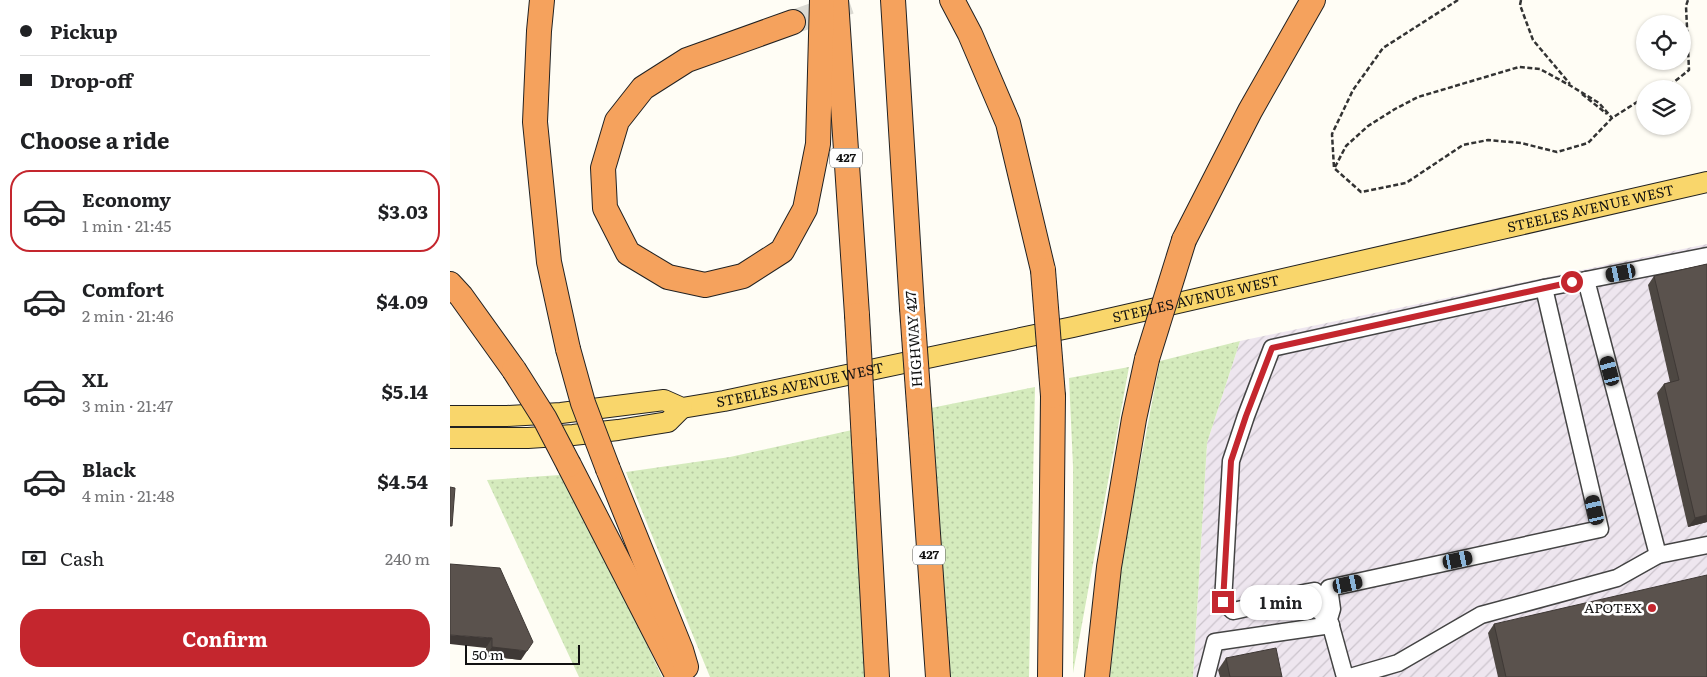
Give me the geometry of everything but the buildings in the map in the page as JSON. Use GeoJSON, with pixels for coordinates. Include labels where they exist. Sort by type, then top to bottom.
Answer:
{"type":"FeatureCollection","features":[{"type":"Feature","properties":{"kind":"highway"},"geometry":{"type":"LineString","coordinates":[[542,0],[536,122],[549,262],[568,349],[583,403],[682,650],[689,677]]}},
{"type":"Feature","properties":{"kind":"highway"},"geometry":{"type":"LineString","coordinates":[[793,22],[687,60],[642,88],[617,121],[604,168],[605,208],[628,253],[668,277],[705,285],[743,276],[782,251],[805,209],[818,144],[822,0]]}},
{"type":"Feature","properties":{"kind":"highway","name":"427"},"geometry":{"type":"LineString","coordinates":[[836,0],[857,315],[877,677]]}},
{"type":"Feature","properties":{"kind":"highway","name":"HIGHWAY 427"},"geometry":{"type":"LineString","coordinates":[[893,0],[938,677]]}},
{"type":"Feature","properties":{"kind":"highway"},"geometry":{"type":"LineString","coordinates":[[952,0],[970,34],[1008,123],[1043,270],[1053,396],[1050,677]]}},
{"type":"Feature","properties":{"kind":"highway"},"geometry":{"type":"LineString","coordinates":[[1097,677],[1109,566],[1134,420],[1147,359],[1184,240],[1250,111],[1313,0]]}},
{"type":"Feature","properties":{"kind":"highway"},"geometry":{"type":"LineString","coordinates":[[450,284],[461,296],[514,370],[545,419],[678,677]]}},
{"type":"Feature","properties":{"kind":"main road","name":"STEELES AVENUE WEST"},"geometry":{"type":"LineString","coordinates":[[450,416],[507,416],[561,413],[664,400],[682,408],[733,399],[1073,326],[1707,182]]}},
{"type":"Feature","properties":{"kind":"main road","name":"STEELES AVENUE WEST"},"geometry":{"type":"LineString","coordinates":[[450,438],[528,438],[618,430],[668,422],[682,408]]}},
{"type":"Feature","properties":{"kind":"lane"},"geometry":{"type":"LineString","coordinates":[[1330,622],[1320,612],[1315,591],[1233,611],[1223,602],[1231,461],[1272,348],[1544,288],[1707,256]]}},
{"type":"Feature","properties":{"kind":"lane"},"geometry":{"type":"LineString","coordinates":[[1586,280],[1658,555]]}},
{"type":"Feature","properties":{"kind":"lane"},"geometry":{"type":"LineString","coordinates":[[1345,677],[1330,622],[1332,609],[1329,588],[1600,529],[1544,288]]}},
{"type":"Feature","properties":{"kind":"lane"},"geometry":{"type":"LineString","coordinates":[[1350,677],[1398,663],[1482,615],[1616,578],[1658,555],[1707,545]]}},
{"type":"Feature","properties":{"kind":"lane"},"geometry":{"type":"LineString","coordinates":[[1206,677],[1215,642],[1330,622]]}},
{"type":"Feature","properties":{"kind":"path"},"geometry":{"type":"LineString","coordinates":[[1458,0],[1384,48],[1352,90],[1332,134],[1334,168],[1361,192],[1406,183],[1463,145],[1488,140],[1521,143],[1557,152],[1588,143],[1612,118],[1636,103]]}},
{"type":"Feature","properties":{"kind":"path"},"geometry":{"type":"LineString","coordinates":[[1521,0],[1520,5],[1533,40],[1571,86]]}},
{"type":"Feature","properties":{"kind":"path"},"geometry":{"type":"LineString","coordinates":[[1676,80],[1689,70],[1686,6],[1688,0]]}},
{"type":"Feature","properties":{"kind":"path"},"geometry":{"type":"LineString","coordinates":[[1334,168],[1346,146],[1368,126],[1418,97],[1519,67],[1540,69],[1599,103],[1612,118]]}},
{"type":"Feature","properties":{"kind":"shaded area"},"geometry":{"type":"Polygon","coordinates":[[[1707,244],[1707,677],[1193,677],[1207,443],[1240,341],[1707,244]]]}},
{"type":"Feature","properties":{"kind":"green space"},"geometry":{"type":"Polygon","coordinates":[[[1240,341],[1207,443],[1193,677],[1110,677],[1121,563],[1160,361],[1240,341]]]}},
{"type":"Feature","properties":{"kind":"green space"},"geometry":{"type":"Polygon","coordinates":[[[1129,367],[1073,673],[1073,466],[1069,378],[1129,367]]]}},
{"type":"Feature","properties":{"kind":"green space"},"geometry":{"type":"Polygon","coordinates":[[[1035,387],[1029,677],[947,677],[931,408],[1035,387]]]}},
{"type":"Feature","properties":{"kind":"green space"},"geometry":{"type":"Polygon","coordinates":[[[852,430],[867,677],[710,677],[626,472],[730,457],[852,430]]]}},
{"type":"Feature","properties":{"kind":"green space"},"geometry":{"type":"Polygon","coordinates":[[[560,475],[640,630],[662,677],[579,677],[487,480],[560,475]]]}},
{"type":"Feature","properties":{"kind":"tunnel"},"geometry":{"type":"LineString","coordinates":[[793,22],[856,0]]}},
{"type":"Feature","properties":{"kind":"place","name":"APOTEX"},"geometry":{"type":"Point","coordinates":[1652,608]}},
{"type":"Feature","properties":{"kind":"route"},"geometry":{"type":"LineString","coordinates":[[1223,602],[1231,461],[1272,348],[1572,282]]}}]}
